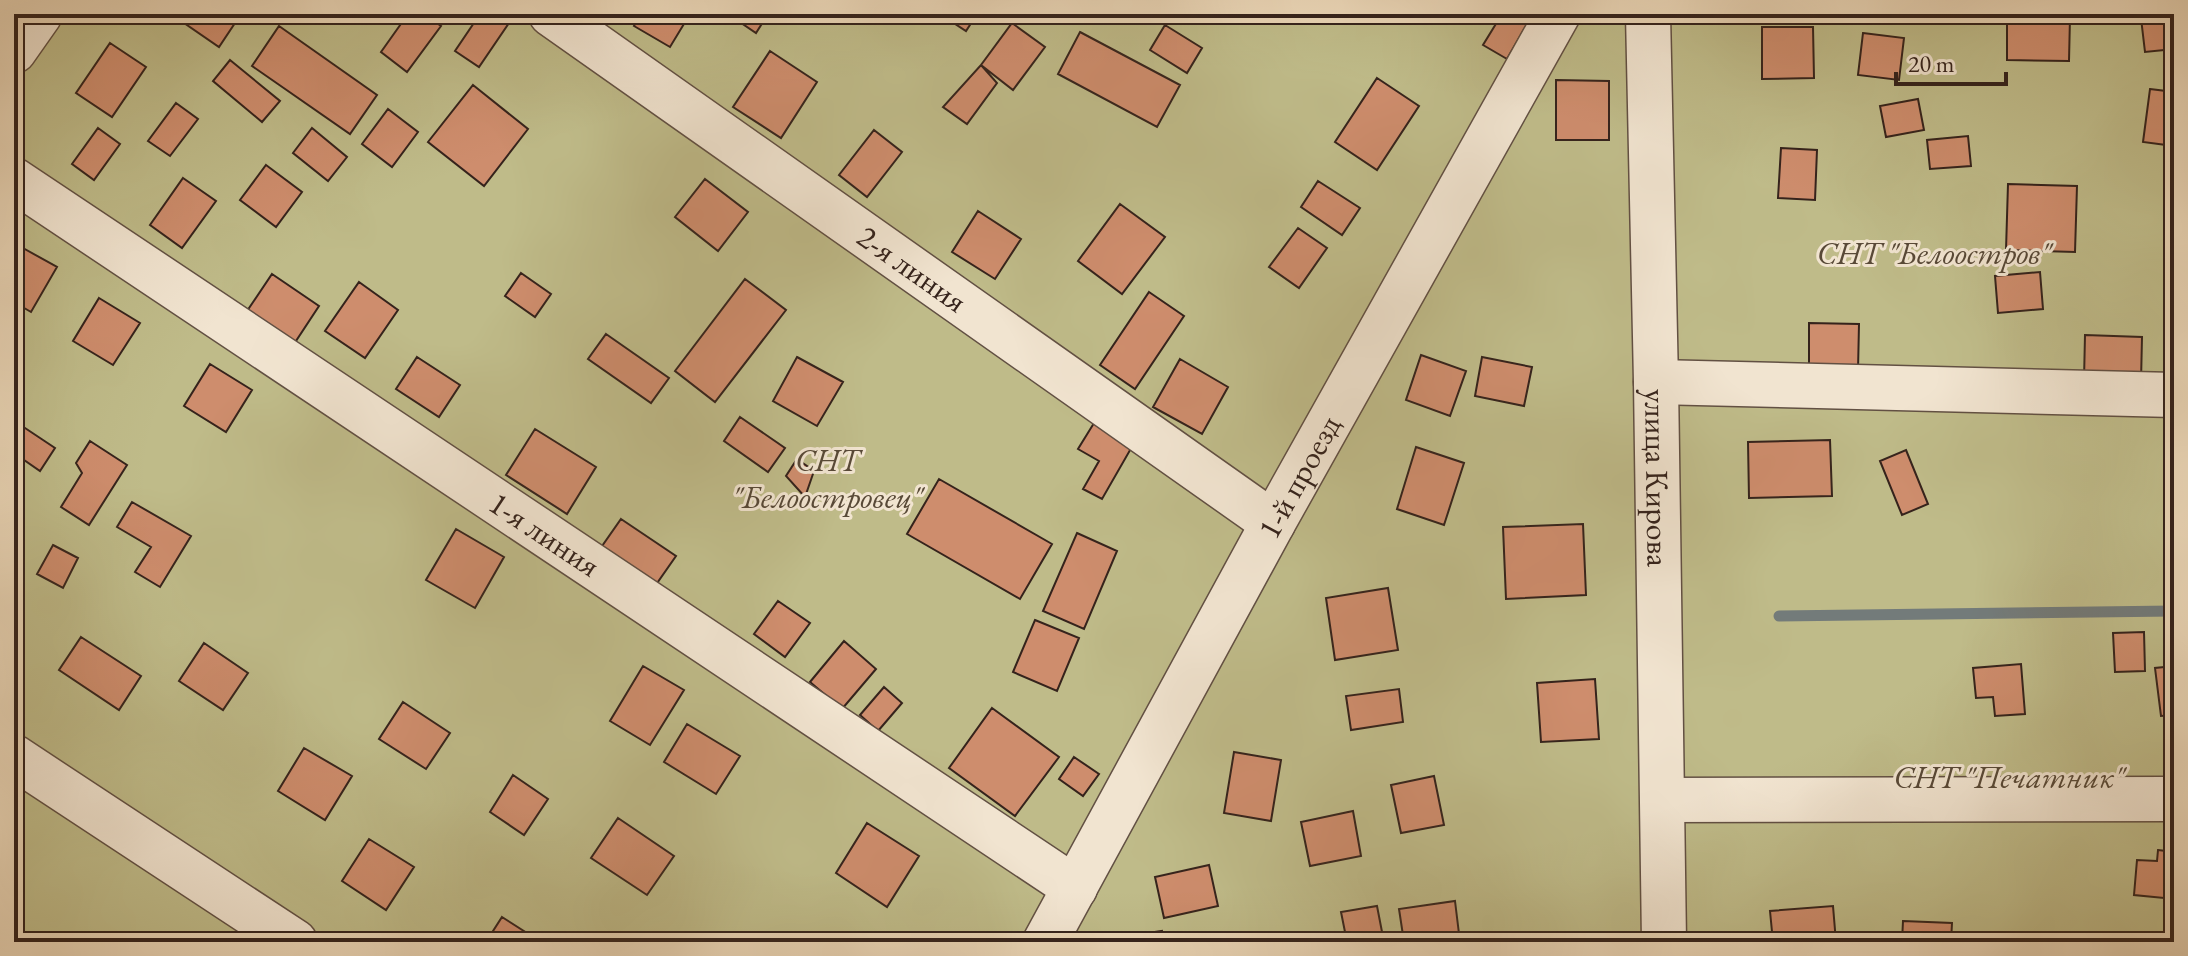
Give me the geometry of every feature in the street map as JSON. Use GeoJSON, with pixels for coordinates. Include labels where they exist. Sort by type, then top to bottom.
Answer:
{"type":"FeatureCollection","features":[{"type":"Feature","properties":{"kind":"street"},"geometry":{"type":"LineString","coordinates":[[14,51],[40,14]]}},
{"type":"Feature","properties":{"kind":"street","name":"2-я линия"},"geometry":{"type":"LineString","coordinates":[[551,14],[1273,523]]}},
{"type":"Feature","properties":{"kind":"street","name":"1-й проезд"},"geometry":{"type":"LineString","coordinates":[[1045,942],[1273,523],[1558,14]]}},
{"type":"Feature","properties":{"kind":"street","name":"улица Кирова"},"geometry":{"type":"LineString","coordinates":[[1648,14],[1664,942]]}},
{"type":"Feature","properties":{"kind":"street","name":"1-я линия"},"geometry":{"type":"LineString","coordinates":[[14,180],[1075,888]]}},
{"type":"Feature","properties":{"kind":"street"},"geometry":{"type":"LineString","coordinates":[[1656,382],[2174,395]]}},
{"type":"Feature","properties":{"kind":"street"},"geometry":{"type":"LineString","coordinates":[[14,757],[295,942]]}},
{"type":"Feature","properties":{"kind":"street"},"geometry":{"type":"LineString","coordinates":[[1663,800],[2174,799]]}},
{"type":"Feature","properties":{"kind":"green space","name":"СНТ \"Белоостровец\""},"geometry":{"type":"Polygon","coordinates":[[[14,14],[2174,14],[2174,942],[14,942],[14,14]]]}},
{"type":"Feature","properties":{"kind":"building"},"geometry":{"type":"Polygon","coordinates":[[[171,14],[241,14],[219,47],[171,14]]]}},
{"type":"Feature","properties":{"kind":"building"},"geometry":{"type":"Polygon","coordinates":[[[408,14],[424,14],[441,26],[407,72],[381,52],[408,14]]]}},
{"type":"Feature","properties":{"kind":"building"},"geometry":{"type":"Polygon","coordinates":[[[480,14],[508,14],[513,17],[479,67],[455,51],[480,14]]]}},
{"type":"Feature","properties":{"kind":"building"},"geometry":{"type":"Polygon","coordinates":[[[641,14],[690,14],[670,47],[634,26],[641,14]]]}},
{"type":"Feature","properties":{"kind":"building"},"geometry":{"type":"Polygon","coordinates":[[[728,14],[768,14],[756,33],[728,14]]]}},
{"type":"Feature","properties":{"kind":"building"},"geometry":{"type":"Polygon","coordinates":[[[940,14],[977,14],[966,31],[940,14]]]}},
{"type":"Feature","properties":{"kind":"building"},"geometry":{"type":"Polygon","coordinates":[[[1502,14],[1533,14],[1507,59],[1483,45],[1502,14]]]}},
{"type":"Feature","properties":{"kind":"building"},"geometry":{"type":"Polygon","coordinates":[[[2174,14],[2174,49],[2145,52],[2141,18],[2174,14]]]}},
{"type":"Feature","properties":{"kind":"building"},"geometry":{"type":"Polygon","coordinates":[[[2007,17],[2070,17],[2069,61],[2007,60],[2007,17]]]}},
{"type":"Feature","properties":{"kind":"building"},"geometry":{"type":"Polygon","coordinates":[[[1012,23],[1045,47],[1013,90],[981,65],[1012,23]]]}},
{"type":"Feature","properties":{"kind":"building"},"geometry":{"type":"Polygon","coordinates":[[[1165,25],[1202,48],[1187,73],[1150,50],[1165,25]]]}},
{"type":"Feature","properties":{"kind":"building"},"geometry":{"type":"Polygon","coordinates":[[[279,26],[377,95],[350,134],[252,66],[279,26]]]}},
{"type":"Feature","properties":{"kind":"building"},"geometry":{"type":"Polygon","coordinates":[[[1762,27],[1813,27],[1814,78],[1762,79],[1762,27]]]}},
{"type":"Feature","properties":{"kind":"building"},"geometry":{"type":"Polygon","coordinates":[[[1080,32],[1180,85],[1157,127],[1058,74],[1080,32]]]}},
{"type":"Feature","properties":{"kind":"building"},"geometry":{"type":"Polygon","coordinates":[[[1863,33],[1904,38],[1899,80],[1858,75],[1863,33]]]}},
{"type":"Feature","properties":{"kind":"building"},"geometry":{"type":"Polygon","coordinates":[[[110,43],[146,67],[112,117],[76,93],[110,43]]]}},
{"type":"Feature","properties":{"kind":"building"},"geometry":{"type":"Polygon","coordinates":[[[770,51],[817,82],[781,138],[733,107],[770,51]]]}},
{"type":"Feature","properties":{"kind":"building"},"geometry":{"type":"Polygon","coordinates":[[[230,60],[280,101],[262,122],[213,81],[230,60]]]}},
{"type":"Feature","properties":{"kind":"building"},"geometry":{"type":"Polygon","coordinates":[[[981,65],[997,83],[967,124],[943,107],[981,65]]]}},
{"type":"Feature","properties":{"kind":"building"},"geometry":{"type":"Polygon","coordinates":[[[1377,78],[1419,106],[1377,170],[1335,142],[1377,78]]]}},
{"type":"Feature","properties":{"kind":"building"},"geometry":{"type":"Polygon","coordinates":[[[1556,80],[1609,81],[1609,140],[1556,140],[1556,80]]]}},
{"type":"Feature","properties":{"kind":"building"},"geometry":{"type":"Polygon","coordinates":[[[473,85],[528,129],[484,186],[428,142],[473,85]]]}},
{"type":"Feature","properties":{"kind":"building"},"geometry":{"type":"Polygon","coordinates":[[[2150,89],[2174,92],[2174,146],[2143,142],[2150,89]]]}},
{"type":"Feature","properties":{"kind":"building"},"geometry":{"type":"Polygon","coordinates":[[[1918,99],[1924,130],[1886,137],[1880,106],[1918,99]]]}},
{"type":"Feature","properties":{"kind":"building"},"geometry":{"type":"Polygon","coordinates":[[[176,103],[198,119],[170,156],[148,141],[176,103]]]}},
{"type":"Feature","properties":{"kind":"building"},"geometry":{"type":"Polygon","coordinates":[[[388,109],[418,132],[392,167],[362,144],[388,109]]]}},
{"type":"Feature","properties":{"kind":"building"},"geometry":{"type":"Polygon","coordinates":[[[98,128],[120,144],[94,180],[72,164],[98,128]]]}},
{"type":"Feature","properties":{"kind":"building"},"geometry":{"type":"Polygon","coordinates":[[[312,128],[347,157],[328,181],[293,153],[312,128]]]}},
{"type":"Feature","properties":{"kind":"building"},"geometry":{"type":"Polygon","coordinates":[[[874,130],[902,152],[867,197],[839,175],[874,130]]]}},
{"type":"Feature","properties":{"kind":"building"},"geometry":{"type":"Polygon","coordinates":[[[1968,136],[1971,166],[1930,169],[1927,140],[1968,136]]]}},
{"type":"Feature","properties":{"kind":"building"},"geometry":{"type":"Polygon","coordinates":[[[1781,148],[1817,150],[1815,200],[1778,198],[1781,148]]]}},
{"type":"Feature","properties":{"kind":"building"},"geometry":{"type":"Polygon","coordinates":[[[266,165],[302,192],[276,227],[240,200],[266,165]]]}},
{"type":"Feature","properties":{"kind":"building"},"geometry":{"type":"Polygon","coordinates":[[[183,178],[216,201],[182,248],[150,225],[183,178]]]}},
{"type":"Feature","properties":{"kind":"building"},"geometry":{"type":"Polygon","coordinates":[[[705,179],[748,212],[718,251],[675,217],[705,179]]]}},
{"type":"Feature","properties":{"kind":"building"},"geometry":{"type":"Polygon","coordinates":[[[1318,181],[1360,208],[1342,235],[1301,207],[1318,181]]]}},
{"type":"Feature","properties":{"kind":"building"},"geometry":{"type":"Polygon","coordinates":[[[2008,184],[2077,186],[2075,252],[2006,250],[2008,184]]]}},
{"type":"Feature","properties":{"kind":"building"},"geometry":{"type":"Polygon","coordinates":[[[1120,204],[1165,237],[1122,294],[1078,261],[1120,204]]]}},
{"type":"Feature","properties":{"kind":"building"},"geometry":{"type":"Polygon","coordinates":[[[978,211],[1021,239],[995,279],[952,252],[978,211]]]}},
{"type":"Feature","properties":{"kind":"building"},"geometry":{"type":"Polygon","coordinates":[[[1298,228],[1327,248],[1299,288],[1269,267],[1298,228]]]}},
{"type":"Feature","properties":{"kind":"building"},"geometry":{"type":"Polygon","coordinates":[[[14,243],[57,267],[31,312],[14,302],[14,243]]]}},
{"type":"Feature","properties":{"kind":"building"},"geometry":{"type":"Polygon","coordinates":[[[2040,272],[2043,309],[1998,313],[1995,276],[2040,272]]]}},
{"type":"Feature","properties":{"kind":"building"},"geometry":{"type":"Polygon","coordinates":[[[521,273],[551,294],[535,317],[505,296],[521,273]]]}},
{"type":"Feature","properties":{"kind":"building"},"geometry":{"type":"Polygon","coordinates":[[[272,274],[319,306],[290,350],[243,317],[272,274]]]}},
{"type":"Feature","properties":{"kind":"building"},"geometry":{"type":"Polygon","coordinates":[[[745,279],[786,310],[715,402],[675,371],[745,279]]]}},
{"type":"Feature","properties":{"kind":"building"},"geometry":{"type":"Polygon","coordinates":[[[359,282],[398,310],[365,358],[325,331],[359,282]]]}},
{"type":"Feature","properties":{"kind":"building"},"geometry":{"type":"Polygon","coordinates":[[[1149,292],[1184,316],[1135,389],[1100,365],[1149,292]]]}},
{"type":"Feature","properties":{"kind":"building"},"geometry":{"type":"Polygon","coordinates":[[[99,298],[140,323],[113,365],[73,341],[99,298]]]}},
{"type":"Feature","properties":{"kind":"building"},"geometry":{"type":"Polygon","coordinates":[[[1809,323],[1859,324],[1858,371],[1809,369],[1809,323]]]}},
{"type":"Feature","properties":{"kind":"building"},"geometry":{"type":"Polygon","coordinates":[[[606,334],[669,378],[651,403],[588,359],[606,334]]]}},
{"type":"Feature","properties":{"kind":"building"},"geometry":{"type":"Polygon","coordinates":[[[2085,335],[2142,337],[2141,382],[2084,380],[2085,335]]]}},
{"type":"Feature","properties":{"kind":"building"},"geometry":{"type":"Polygon","coordinates":[[[1421,355],[1466,371],[1450,416],[1406,400],[1421,355]]]}},
{"type":"Feature","properties":{"kind":"building"},"geometry":{"type":"Polygon","coordinates":[[[417,357],[460,385],[439,417],[396,389],[417,357]]]}},
{"type":"Feature","properties":{"kind":"building"},"geometry":{"type":"Polygon","coordinates":[[[797,357],[843,382],[817,426],[773,401],[797,357]]]}},
{"type":"Feature","properties":{"kind":"building"},"geometry":{"type":"Polygon","coordinates":[[[1482,357],[1532,367],[1524,406],[1475,396],[1482,357]]]}},
{"type":"Feature","properties":{"kind":"building"},"geometry":{"type":"Polygon","coordinates":[[[1180,359],[1228,387],[1202,434],[1153,407],[1180,359]]]}},
{"type":"Feature","properties":{"kind":"building"},"geometry":{"type":"Polygon","coordinates":[[[210,364],[252,390],[226,432],[184,406],[210,364]]]}},
{"type":"Feature","properties":{"kind":"building"},"geometry":{"type":"Polygon","coordinates":[[[740,417],[785,448],[768,472],[724,441],[740,417]]]}},
{"type":"Feature","properties":{"kind":"building"},"geometry":{"type":"Polygon","coordinates":[[[1094,423],[1133,445],[1102,499],[1083,489],[1099,461],[1078,449],[1094,423]]]}},
{"type":"Feature","properties":{"kind":"building"},"geometry":{"type":"Polygon","coordinates":[[[22,426],[55,448],[40,471],[14,453],[14,438],[22,426]]]}},
{"type":"Feature","properties":{"kind":"building"},"geometry":{"type":"Polygon","coordinates":[[[535,429],[596,467],[567,514],[506,475],[535,429]]]}},
{"type":"Feature","properties":{"kind":"building"},"geometry":{"type":"Polygon","coordinates":[[[1830,440],[1832,496],[1749,498],[1748,442],[1830,440]]]}},
{"type":"Feature","properties":{"kind":"building"},"geometry":{"type":"Polygon","coordinates":[[[90,441],[127,465],[89,525],[61,507],[82,473],[76,463],[90,441]]]}},
{"type":"Feature","properties":{"kind":"building"},"geometry":{"type":"Polygon","coordinates":[[[1416,447],[1464,463],[1444,525],[1397,509],[1416,447]]]}},
{"type":"Feature","properties":{"kind":"building"},"geometry":{"type":"Polygon","coordinates":[[[1906,450],[1928,504],[1902,515],[1880,461],[1906,450]]]}},
{"type":"Feature","properties":{"kind":"building"},"geometry":{"type":"Polygon","coordinates":[[[797,459],[814,471],[805,497],[786,476],[797,459]]]}},
{"type":"Feature","properties":{"kind":"building"},"geometry":{"type":"Polygon","coordinates":[[[939,479],[1052,544],[1020,599],[907,534],[939,479]]]}},
{"type":"Feature","properties":{"kind":"building"},"geometry":{"type":"Polygon","coordinates":[[[132,502],[191,536],[160,587],[135,572],[151,547],[117,527],[132,502]]]}},
{"type":"Feature","properties":{"kind":"building"},"geometry":{"type":"Polygon","coordinates":[[[621,519],[676,556],[655,586],[600,549],[621,519]]]}},
{"type":"Feature","properties":{"kind":"building"},"geometry":{"type":"Polygon","coordinates":[[[1583,524],[1586,595],[1506,599],[1503,527],[1583,524]]]}},
{"type":"Feature","properties":{"kind":"building"},"geometry":{"type":"Polygon","coordinates":[[[456,529],[504,557],[475,608],[426,580],[456,529]]]}},
{"type":"Feature","properties":{"kind":"building"},"geometry":{"type":"Polygon","coordinates":[[[1077,533],[1117,551],[1084,629],[1043,611],[1077,533]]]}},
{"type":"Feature","properties":{"kind":"building"},"geometry":{"type":"Polygon","coordinates":[[[53,545],[78,558],[63,588],[37,574],[53,545]]]}},
{"type":"Feature","properties":{"kind":"building"},"geometry":{"type":"Polygon","coordinates":[[[1388,588],[1398,650],[1335,660],[1326,598],[1388,588]]]}},
{"type":"Feature","properties":{"kind":"building"},"geometry":{"type":"Polygon","coordinates":[[[778,601],[810,623],[785,657],[754,634],[778,601]]]}},
{"type":"Feature","properties":{"kind":"building"},"geometry":{"type":"Polygon","coordinates":[[[1035,620],[1079,638],[1057,691],[1013,672],[1035,620]]]}},
{"type":"Feature","properties":{"kind":"building"},"geometry":{"type":"Polygon","coordinates":[[[2144,632],[2145,671],[2115,672],[2113,633],[2144,632]]]}},
{"type":"Feature","properties":{"kind":"building"},"geometry":{"type":"Polygon","coordinates":[[[81,637],[141,676],[119,710],[59,670],[81,637]]]}},
{"type":"Feature","properties":{"kind":"building"},"geometry":{"type":"Polygon","coordinates":[[[844,641],[876,669],[842,709],[810,682],[844,641]]]}},
{"type":"Feature","properties":{"kind":"building"},"geometry":{"type":"Polygon","coordinates":[[[204,643],[248,673],[223,710],[179,681],[204,643]]]}},
{"type":"Feature","properties":{"kind":"building"},"geometry":{"type":"Polygon","coordinates":[[[2021,664],[2025,714],[1995,716],[1993,697],[1976,698],[1973,668],[2021,664]]]}},
{"type":"Feature","properties":{"kind":"building"},"geometry":{"type":"Polygon","coordinates":[[[643,666],[684,690],[650,745],[610,721],[643,666]]]}},
{"type":"Feature","properties":{"kind":"building"},"geometry":{"type":"Polygon","coordinates":[[[2174,666],[2174,715],[2161,716],[2155,668],[2174,666]]]}},
{"type":"Feature","properties":{"kind":"building"},"geometry":{"type":"Polygon","coordinates":[[[1595,679],[1599,739],[1541,742],[1537,683],[1595,679]]]}},
{"type":"Feature","properties":{"kind":"building"},"geometry":{"type":"Polygon","coordinates":[[[884,687],[902,703],[878,731],[860,715],[884,687]]]}},
{"type":"Feature","properties":{"kind":"building"},"geometry":{"type":"Polygon","coordinates":[[[1399,689],[1403,722],[1351,730],[1346,696],[1399,689]]]}},
{"type":"Feature","properties":{"kind":"building"},"geometry":{"type":"Polygon","coordinates":[[[403,702],[450,733],[426,769],[379,739],[403,702]]]}},
{"type":"Feature","properties":{"kind":"building"},"geometry":{"type":"Polygon","coordinates":[[[992,708],[1059,757],[1015,816],[949,768],[992,708]]]}},
{"type":"Feature","properties":{"kind":"building"},"geometry":{"type":"Polygon","coordinates":[[[687,724],[740,756],[716,794],[664,762],[687,724]]]}},
{"type":"Feature","properties":{"kind":"building"},"geometry":{"type":"Polygon","coordinates":[[[304,748],[352,776],[325,820],[278,791],[304,748]]]}},
{"type":"Feature","properties":{"kind":"building"},"geometry":{"type":"Polygon","coordinates":[[[1234,752],[1281,760],[1271,821],[1224,813],[1234,752]]]}},
{"type":"Feature","properties":{"kind":"building"},"geometry":{"type":"Polygon","coordinates":[[[1074,757],[1099,774],[1083,796],[1059,779],[1074,757]]]}},
{"type":"Feature","properties":{"kind":"building"},"geometry":{"type":"Polygon","coordinates":[[[513,775],[548,799],[524,835],[490,812],[513,775]]]}},
{"type":"Feature","properties":{"kind":"building"},"geometry":{"type":"Polygon","coordinates":[[[1434,776],[1444,825],[1401,833],[1391,785],[1434,776]]]}},
{"type":"Feature","properties":{"kind":"building"},"geometry":{"type":"Polygon","coordinates":[[[1353,811],[1361,856],[1310,866],[1301,822],[1353,811]]]}},
{"type":"Feature","properties":{"kind":"building"},"geometry":{"type":"Polygon","coordinates":[[[618,818],[674,856],[647,895],[591,858],[618,818]]]}},
{"type":"Feature","properties":{"kind":"building"},"geometry":{"type":"Polygon","coordinates":[[[867,823],[919,856],[887,907],[836,873],[867,823]]]}},
{"type":"Feature","properties":{"kind":"building"},"geometry":{"type":"Polygon","coordinates":[[[369,839],[414,867],[386,910],[342,881],[369,839]]]}},
{"type":"Feature","properties":{"kind":"building"},"geometry":{"type":"Polygon","coordinates":[[[2158,850],[2174,852],[2174,899],[2134,895],[2137,860],[2157,861],[2158,850]]]}},
{"type":"Feature","properties":{"kind":"building"},"geometry":{"type":"Polygon","coordinates":[[[1209,865],[1218,906],[1164,918],[1155,877],[1209,865]]]}},
{"type":"Feature","properties":{"kind":"building"},"geometry":{"type":"Polygon","coordinates":[[[1455,901],[1460,942],[1404,942],[1399,909],[1455,901]]]}},
{"type":"Feature","properties":{"kind":"building"},"geometry":{"type":"Polygon","coordinates":[[[1377,906],[1383,937],[1347,942],[1341,912],[1377,906]]]}},
{"type":"Feature","properties":{"kind":"building"},"geometry":{"type":"Polygon","coordinates":[[[1833,906],[1836,942],[1773,942],[1770,911],[1833,906]]]}},
{"type":"Feature","properties":{"kind":"building"},"geometry":{"type":"Polygon","coordinates":[[[502,917],[541,942],[486,942],[502,917]]]}},
{"type":"Feature","properties":{"kind":"building"},"geometry":{"type":"Polygon","coordinates":[[[1903,921],[1952,923],[1951,942],[1902,942],[1903,921]]]}},
{"type":"Feature","properties":{"kind":"building"},"geometry":{"type":"Polygon","coordinates":[[[1162,931],[1164,942],[1108,942],[1107,939],[1162,931]]]}},
{"type":"Feature","properties":{"kind":"waterway"},"geometry":{"type":"LineString","coordinates":[[1779,616],[2174,611]]}},
{"type":"Feature","properties":{"kind":"park label","name":"СНТ \"Белоостров\""},"geometry":{"type":"Point","coordinates":[1934,253]}},
{"type":"Feature","properties":{"kind":"park label","name":"СНТ \"Печатник\""},"geometry":{"type":"Point","coordinates":[2009,777]}}]}
